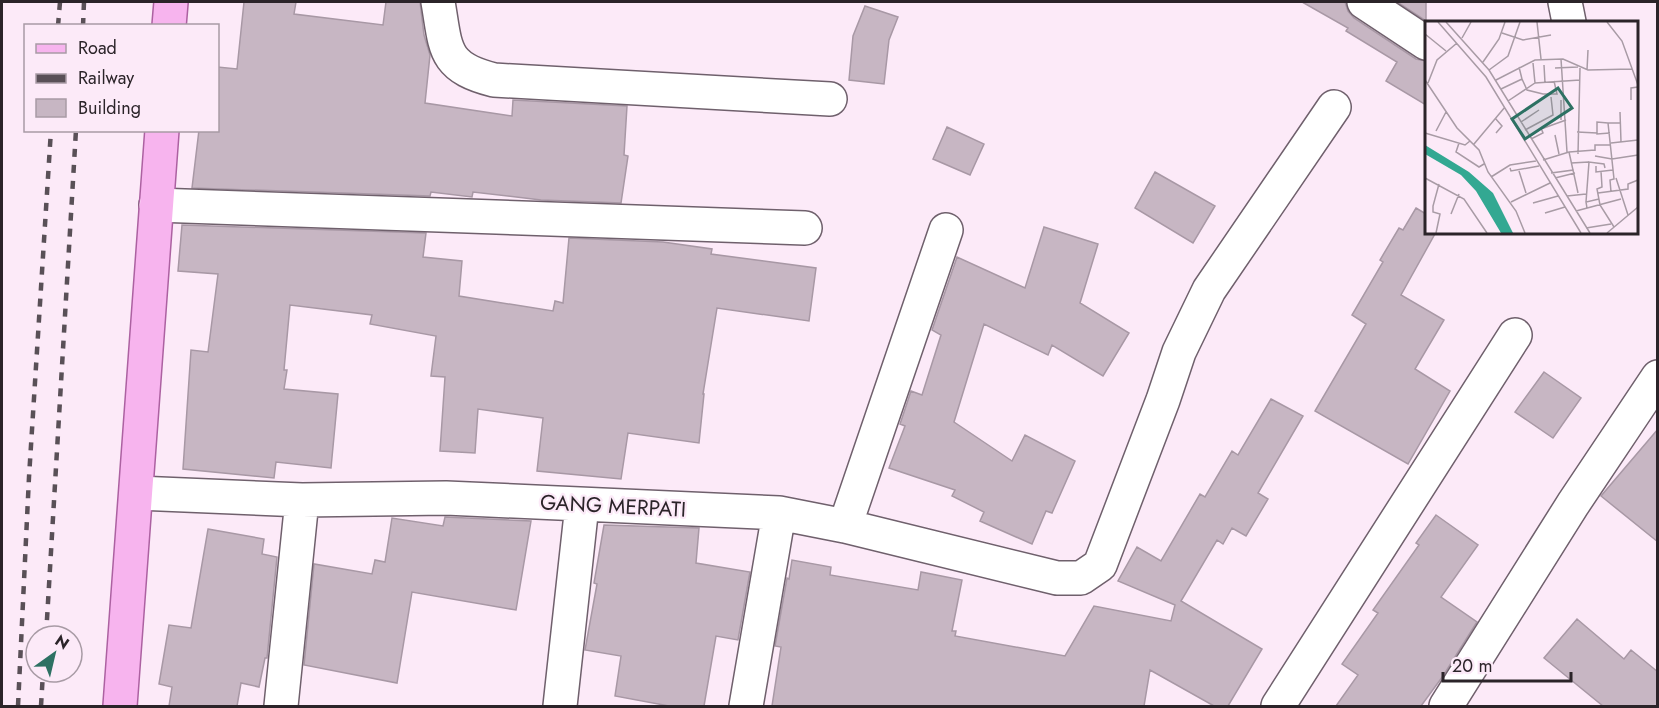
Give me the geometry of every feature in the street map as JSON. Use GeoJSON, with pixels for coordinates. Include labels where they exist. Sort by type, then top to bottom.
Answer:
{"type":"FeatureCollection","features":[{"type":"Feature","properties":{"kind":"main road"},"geometry":{"type":"LineString","coordinates":[[169,24],[171,2]]}},
{"type":"Feature","properties":{"kind":"main road"},"geometry":{"type":"LineString","coordinates":[[120,706],[162,132]]}},
{"type":"Feature","properties":{"kind":"street"},"geometry":{"type":"LineString","coordinates":[[438,2],[446,50],[456,63],[472,74],[494,80],[830,99]]}},
{"type":"Feature","properties":{"kind":"street"},"geometry":{"type":"LineString","coordinates":[[1364,2],[1425,42]]}},
{"type":"Feature","properties":{"kind":"street"},"geometry":{"type":"LineString","coordinates":[[1565,2],[1569,21]]}},
{"type":"Feature","properties":{"kind":"street","name":"GANG MERPATI"},"geometry":{"type":"LineString","coordinates":[[137,494],[302,500],[446,498],[779,513],[845,526],[1057,578],[1081,578],[1100,565],[1179,352],[1209,290],[1334,107]]}},
{"type":"Feature","properties":{"kind":"street"},"geometry":{"type":"LineString","coordinates":[[156,205],[805,228]]}},
{"type":"Feature","properties":{"kind":"street"},"geometry":{"type":"LineString","coordinates":[[845,526],[946,230]]}},
{"type":"Feature","properties":{"kind":"street"},"geometry":{"type":"LineString","coordinates":[[1278,706],[1515,335]]}},
{"type":"Feature","properties":{"kind":"street"},"geometry":{"type":"LineString","coordinates":[[1446,706],[1573,504],[1658,377]]}},
{"type":"Feature","properties":{"kind":"street"},"geometry":{"type":"LineString","coordinates":[[281,706],[302,500]]}},
{"type":"Feature","properties":{"kind":"street"},"geometry":{"type":"LineString","coordinates":[[560,706],[582,505]]}},
{"type":"Feature","properties":{"kind":"street"},"geometry":{"type":"LineString","coordinates":[[746,706],[779,513]]}},
{"type":"Feature","properties":{"kind":"building"},"geometry":{"type":"Polygon","coordinates":[[[244,2],[296,2],[294,14],[383,25],[386,2],[420,2],[424,35],[430,55],[425,103],[512,116],[513,100],[627,106],[624,155],[628,156],[621,203],[541,200],[473,192],[472,197],[431,192],[430,196],[192,188],[199,132],[219,132],[219,67],[237,69],[244,2]]]}},
{"type":"Feature","properties":{"kind":"building"},"geometry":{"type":"Polygon","coordinates":[[[1302,2],[1345,2],[1354,18],[1416,59],[1425,61],[1425,104],[1386,81],[1397,62],[1346,31],[1348,28],[1302,2]]]}},
{"type":"Feature","properties":{"kind":"building"},"geometry":{"type":"Polygon","coordinates":[[[1397,2],[1426,2],[1426,21],[1397,2]]]}},
{"type":"Feature","properties":{"kind":"building"},"geometry":{"type":"Polygon","coordinates":[[[865,6],[898,17],[889,40],[884,84],[849,80],[853,36],[865,6]]]}},
{"type":"Feature","properties":{"kind":"building"},"geometry":{"type":"Polygon","coordinates":[[[947,127],[984,144],[970,175],[933,159],[947,127]]]}},
{"type":"Feature","properties":{"kind":"building"},"geometry":{"type":"Polygon","coordinates":[[[1155,172],[1215,206],[1193,243],[1135,208],[1155,172]]]}},
{"type":"Feature","properties":{"kind":"building"},"geometry":{"type":"Polygon","coordinates":[[[1416,208],[1425,213],[1425,234],[1435,234],[1401,295],[1444,320],[1415,369],[1450,391],[1408,464],[1315,411],[1366,324],[1352,315],[1383,262],[1380,260],[1399,228],[1403,230],[1416,208]]]}},
{"type":"Feature","properties":{"kind":"building"},"geometry":{"type":"Polygon","coordinates":[[[182,225],[426,233],[423,257],[462,261],[459,296],[553,311],[555,301],[563,303],[569,238],[663,242],[712,249],[711,254],[816,268],[809,321],[717,308],[703,394],[699,443],[628,433],[621,479],[537,471],[543,418],[478,409],[475,453],[440,451],[445,377],[431,376],[436,336],[370,324],[372,315],[290,305],[284,389],[338,394],[331,468],[276,462],[274,478],[183,469],[191,350],[208,352],[218,274],[178,271],[182,225]]]}},
{"type":"Feature","properties":{"kind":"building"},"geometry":{"type":"Polygon","coordinates":[[[1044,227],[1098,244],[1080,303],[1129,333],[1103,376],[1052,345],[1048,355],[984,324],[954,422],[1012,461],[1025,435],[1075,461],[1052,513],[1046,511],[1032,544],[980,521],[984,512],[952,496],[955,490],[889,468],[905,426],[900,424],[911,391],[922,395],[941,335],[932,330],[957,257],[1025,288],[1044,227]]]}},
{"type":"Feature","properties":{"kind":"building"},"geometry":{"type":"Polygon","coordinates":[[[1544,372],[1581,398],[1553,438],[1515,412],[1544,372]]]}},
{"type":"Feature","properties":{"kind":"building"},"geometry":{"type":"Polygon","coordinates":[[[1271,399],[1303,416],[1258,493],[1268,499],[1246,536],[1232,528],[1223,544],[1217,540],[1181,601],[1262,649],[1228,706],[1214,706],[1150,670],[1144,706],[772,706],[781,647],[775,646],[792,560],[831,567],[830,575],[918,590],[921,572],[962,580],[952,631],[956,631],[955,636],[1065,656],[1094,606],[1171,621],[1175,605],[1118,581],[1137,547],[1161,561],[1200,494],[1205,497],[1232,451],[1238,455],[1271,399]]]}},
{"type":"Feature","properties":{"kind":"building"},"geometry":{"type":"Polygon","coordinates":[[[1658,429],[1658,542],[1601,496],[1658,429]]]}},
{"type":"Feature","properties":{"kind":"building"},"geometry":{"type":"Polygon","coordinates":[[[1436,515],[1478,545],[1441,597],[1477,622],[1421,706],[1336,706],[1358,675],[1342,664],[1378,613],[1373,610],[1419,545],[1416,543],[1436,515]]]}},
{"type":"Feature","properties":{"kind":"building"},"geometry":{"type":"Polygon","coordinates":[[[445,517],[531,521],[516,610],[412,592],[397,683],[304,665],[314,564],[372,574],[375,560],[385,562],[392,518],[443,526],[445,517]]]}},
{"type":"Feature","properties":{"kind":"building"},"geometry":{"type":"Polygon","coordinates":[[[604,525],[699,528],[696,563],[750,572],[738,640],[716,636],[704,706],[669,706],[615,696],[621,656],[585,650],[597,584],[594,583],[604,525]]]}},
{"type":"Feature","properties":{"kind":"building"},"geometry":{"type":"Polygon","coordinates":[[[208,529],[264,539],[262,554],[277,557],[267,658],[265,658],[259,687],[241,683],[237,706],[169,706],[172,687],[159,684],[169,625],[191,628],[208,529]]]}},
{"type":"Feature","properties":{"kind":"building"},"geometry":{"type":"Polygon","coordinates":[[[1577,619],[1624,659],[1631,650],[1658,672],[1658,706],[1603,706],[1544,658],[1577,619]]]}},
{"type":"Feature","properties":{"kind":"railway"},"geometry":{"type":"LineString","coordinates":[[58,24],[60,2]]}},
{"type":"Feature","properties":{"kind":"railway"},"geometry":{"type":"LineString","coordinates":[[83,24],[84,2]]}},
{"type":"Feature","properties":{"kind":"railway"},"geometry":{"type":"LineString","coordinates":[[18,706],[29,477],[51,132]]}},
{"type":"Feature","properties":{"kind":"railway"},"geometry":{"type":"LineString","coordinates":[[47,624],[76,132]]}},
{"type":"Feature","properties":{"kind":"railway"},"geometry":{"type":"LineString","coordinates":[[41,706],[42,684]]}}]}
